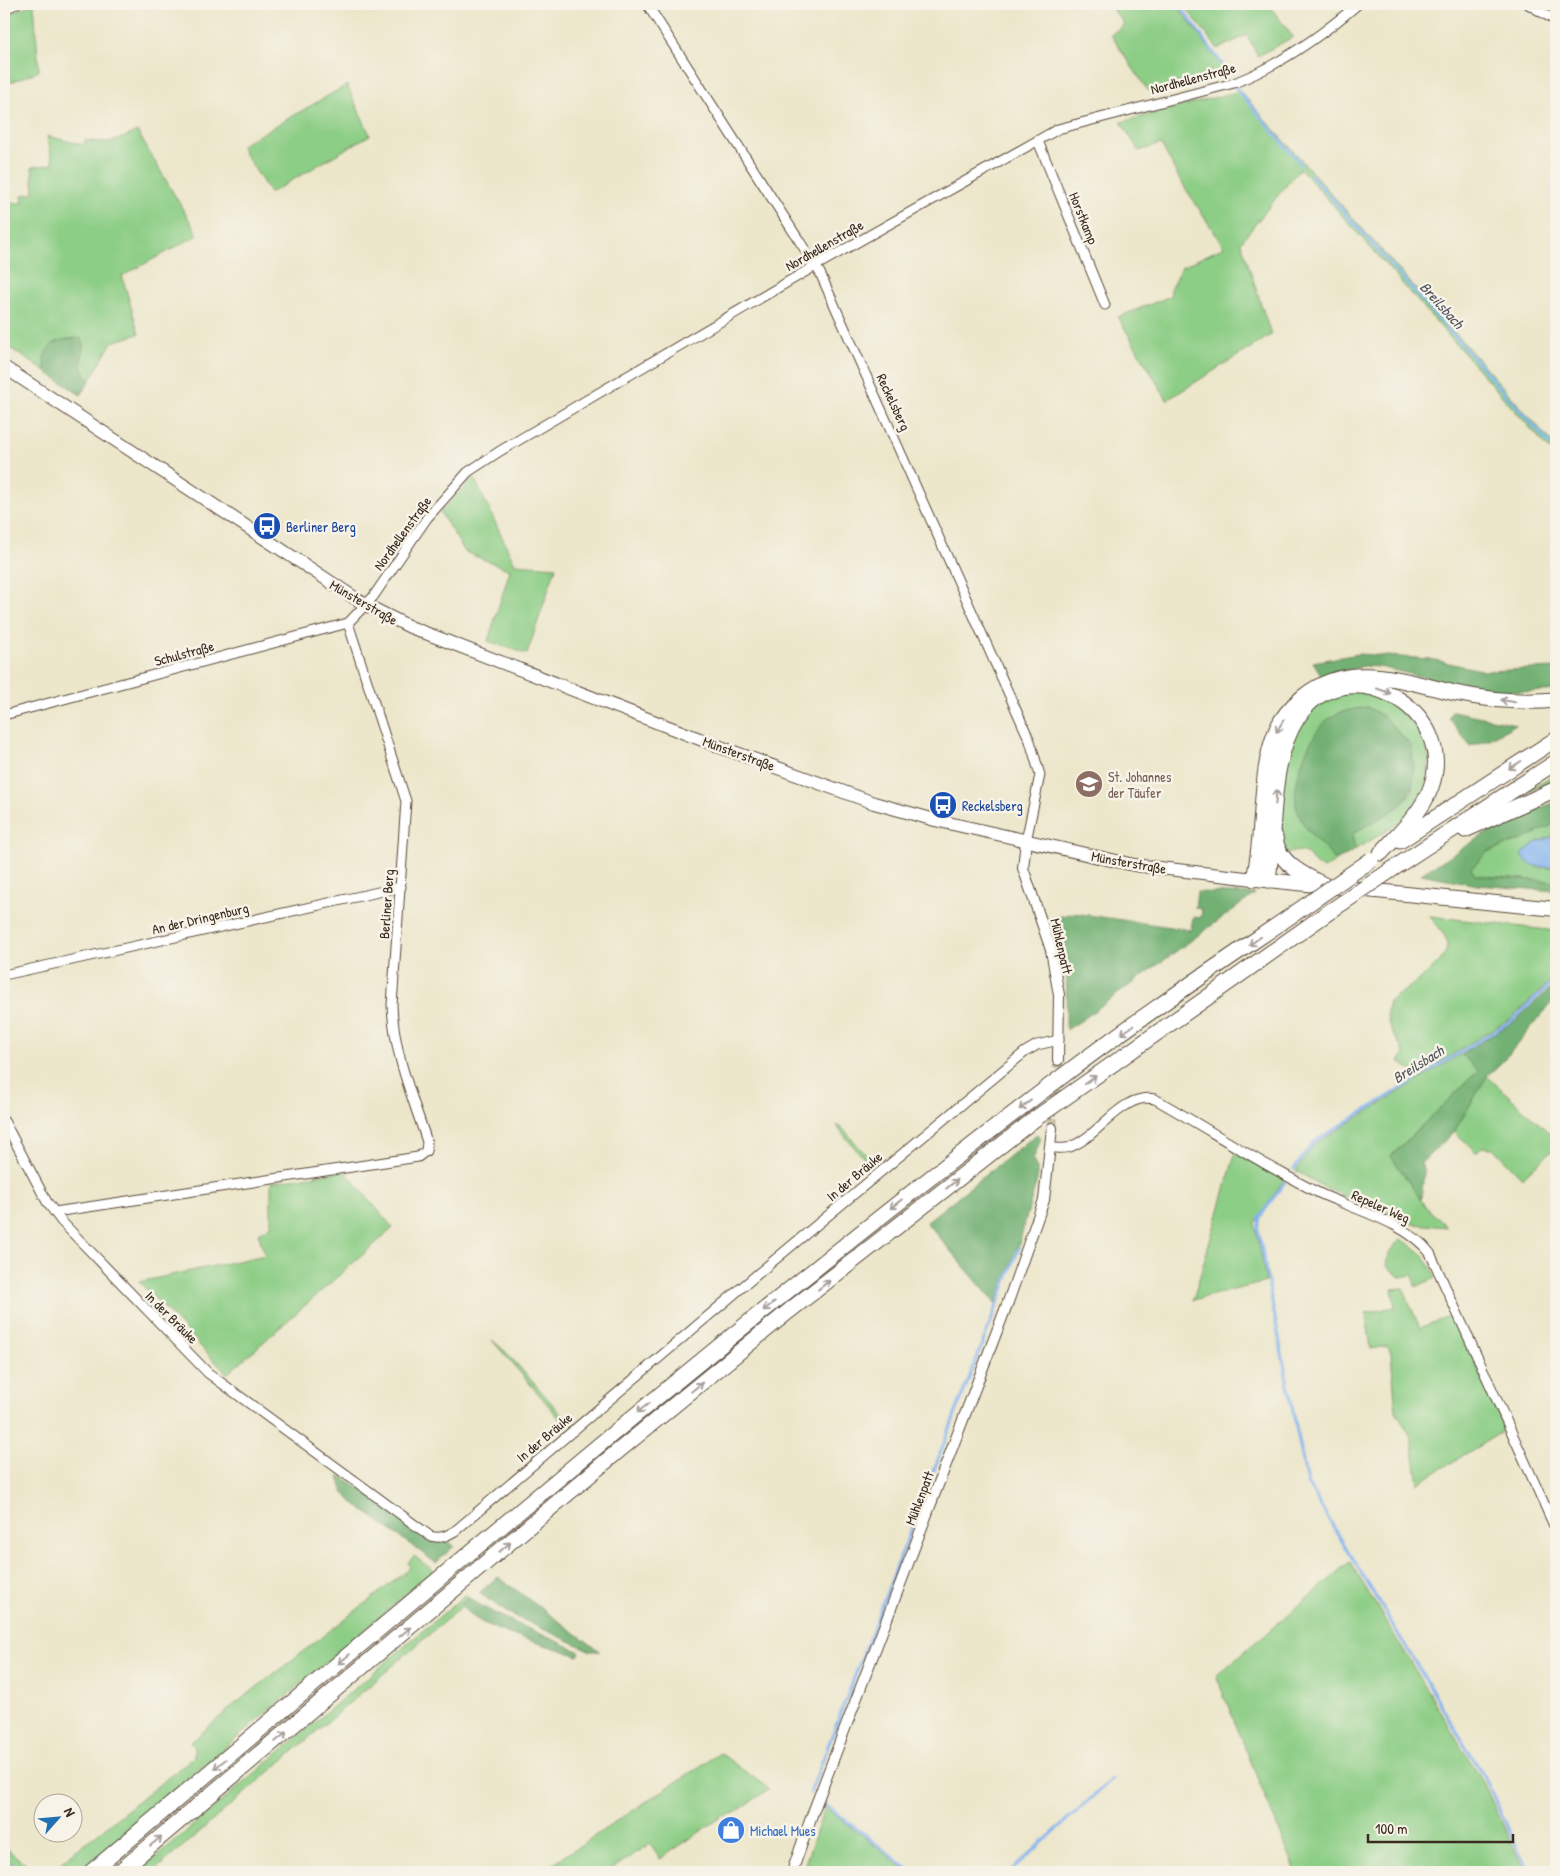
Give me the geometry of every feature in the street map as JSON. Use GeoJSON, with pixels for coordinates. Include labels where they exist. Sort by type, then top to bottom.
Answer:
{"type":"FeatureCollection","features":[{"type":"Feature","properties":{"kind":"highway"},"geometry":{"type":"LineString","coordinates":[[1261,879],[1258,862],[1268,762],[1277,729],[1293,705],[1315,687],[1332,679],[1389,677],[1455,693],[1522,703],[1556,700]]}},
{"type":"Feature","properties":{"kind":"highway"},"geometry":{"type":"LineString","coordinates":[[1261,879],[1274,818],[1279,770],[1286,741],[1298,717],[1313,702],[1334,689],[1361,686],[1382,690],[1400,698],[1410,706],[1426,728],[1433,746],[1435,766],[1432,785],[1426,800],[1376,856]]}},
{"type":"Feature","properties":{"kind":"highway"},"geometry":{"type":"LineString","coordinates":[[91,1872],[606,1439],[838,1249],[1063,1075],[1376,856],[1556,739]]}},
{"type":"Feature","properties":{"kind":"highway"},"geometry":{"type":"LineString","coordinates":[[119,1872],[617,1452],[789,1311],[1036,1118],[1326,914],[1556,762]]}},
{"type":"Feature","properties":{"kind":"highway"},"geometry":{"type":"LineString","coordinates":[[1411,857],[1556,789]]}},
{"type":"Feature","properties":{"kind":"highway"},"geometry":{"type":"LineString","coordinates":[[1274,818],[1276,844],[1284,860],[1326,886]]}},
{"type":"Feature","properties":{"kind":"main road","name":"Münsterstraße"},"geometry":{"type":"LineString","coordinates":[[4,367],[364,604],[419,631],[723,748],[874,803],[1026,841],[1134,865],[1556,909]]}},
{"type":"Feature","properties":{"kind":"street"},"geometry":{"type":"LineString","coordinates":[[4,9],[16,4]]}},
{"type":"Feature","properties":{"kind":"street","name":"Reckelsberg"},"geometry":{"type":"LineString","coordinates":[[647,4],[815,266],[1030,741],[1040,775],[1026,841]]}},
{"type":"Feature","properties":{"kind":"street","name":"Nordhellenstraße"},"geometry":{"type":"LineString","coordinates":[[364,604],[373,597],[427,518],[468,472],[500,451],[815,266],[1058,129],[1234,83],[1253,75],[1312,40],[1358,4]]}},
{"type":"Feature","properties":{"kind":"street"},"geometry":{"type":"LineString","coordinates":[[1528,4],[1556,21]]}},
{"type":"Feature","properties":{"kind":"street","name":"Horstkamp"},"geometry":{"type":"LineString","coordinates":[[1038,141],[1105,305]]}},
{"type":"Feature","properties":{"kind":"street"},"geometry":{"type":"LineString","coordinates":[[348,623],[364,604]]}},
{"type":"Feature","properties":{"kind":"street","name":"Schulstraße"},"geometry":{"type":"LineString","coordinates":[[4,715],[348,623]]}},
{"type":"Feature","properties":{"kind":"street","name":"Berliner Berg"},"geometry":{"type":"LineString","coordinates":[[55,1212],[418,1157],[426,1151],[427,1142],[399,1058],[393,1025],[392,1005],[402,887],[406,801],[348,623]]}},
{"type":"Feature","properties":{"kind":"street","name":"Mühlenpatt"},"geometry":{"type":"LineString","coordinates":[[1026,841],[1023,868],[1051,950],[1057,986],[1058,1060]]}},
{"type":"Feature","properties":{"kind":"street","name":"An der Dringenburg"},"geometry":{"type":"LineString","coordinates":[[4,975],[402,887]]}},
{"type":"Feature","properties":{"kind":"street","name":"In der Bräuke"},"geometry":{"type":"LineString","coordinates":[[4,1121],[47,1202],[55,1212],[118,1282],[208,1373],[430,1536],[444,1537],[455,1531],[767,1265],[1025,1052],[1037,1045],[1059,1040]]}},
{"type":"Feature","properties":{"kind":"street","name":"Repeler Weg"},"geometry":{"type":"LineString","coordinates":[[1051,1148],[1068,1148],[1080,1142],[1135,1100],[1147,1097],[1155,1099],[1320,1193],[1407,1232],[1421,1241],[1430,1253],[1556,1530]]}},
{"type":"Feature","properties":{"kind":"street","name":"Mühlenpatt"},"geometry":{"type":"LineString","coordinates":[[792,1872],[815,1806],[1008,1302],[1044,1200],[1052,1128]]}},
{"type":"Feature","properties":{"kind":"green space"},"geometry":{"type":"Polygon","coordinates":[[[34,4],[39,71],[4,85],[4,15],[34,4]]]}},
{"type":"Feature","properties":{"kind":"green space"},"geometry":{"type":"Polygon","coordinates":[[[1109,4],[1176,4],[1226,71],[1148,91],[1111,35],[1124,24],[1109,4]]]}},
{"type":"Feature","properties":{"kind":"green space"},"geometry":{"type":"Polygon","coordinates":[[[1183,4],[1268,4],[1293,37],[1258,56],[1247,35],[1218,49],[1183,4]]]}},
{"type":"Feature","properties":{"kind":"green space"},"geometry":{"type":"Polygon","coordinates":[[[347,85],[370,135],[270,193],[240,146],[347,85]]]}},
{"type":"Feature","properties":{"kind":"green space"},"geometry":{"type":"Polygon","coordinates":[[[1240,91],[1556,447],[1556,457],[1300,168],[1241,242],[1271,335],[1167,400],[1118,317],[1171,296],[1170,289],[1182,267],[1224,247],[1180,180],[1161,144],[1139,151],[1121,122],[1240,91]]]}},
{"type":"Feature","properties":{"kind":"green space"},"geometry":{"type":"Polygon","coordinates":[[[137,131],[198,235],[122,276],[139,334],[112,342],[89,382],[80,364],[83,343],[54,343],[44,358],[46,372],[4,344],[4,203],[23,203],[22,195],[34,193],[32,167],[53,164],[47,136],[84,145],[85,140],[112,141],[137,131]]]}},
{"type":"Feature","properties":{"kind":"green space"},"geometry":{"type":"Polygon","coordinates":[[[81,338],[83,343],[82,369],[89,382],[81,395],[46,372],[44,358],[50,347],[58,341],[81,338]]]}},
{"type":"Feature","properties":{"kind":"green space"},"geometry":{"type":"Polygon","coordinates":[[[474,478],[515,564],[556,567],[527,654],[488,641],[510,570],[465,552],[440,512],[474,478]]]}},
{"type":"Feature","properties":{"kind":"green space"},"geometry":{"type":"Polygon","coordinates":[[[1358,654],[1430,659],[1485,671],[1556,668],[1556,690],[1533,692],[1489,689],[1445,682],[1379,667],[1364,666],[1322,676],[1313,662],[1358,654]]]}},
{"type":"Feature","properties":{"kind":"green space"},"geometry":{"type":"Polygon","coordinates":[[[1356,691],[1386,696],[1422,729],[1429,758],[1425,788],[1410,812],[1396,825],[1355,850],[1352,834],[1399,807],[1411,792],[1413,785],[1408,742],[1383,716],[1367,707],[1339,713],[1336,861],[1324,869],[1301,851],[1286,854],[1282,846],[1281,806],[1285,764],[1298,726],[1310,711],[1326,698],[1356,691]]]}},
{"type":"Feature","properties":{"kind":"green space"},"geometry":{"type":"Polygon","coordinates":[[[1367,707],[1383,716],[1411,746],[1414,766],[1413,781],[1409,793],[1393,810],[1352,834],[1355,850],[1336,861],[1308,831],[1300,817],[1295,799],[1298,775],[1313,737],[1327,720],[1341,712],[1367,707]]]}},
{"type":"Feature","properties":{"kind":"green space"},"geometry":{"type":"Polygon","coordinates":[[[1452,711],[1516,724],[1488,740],[1470,746],[1449,718],[1452,711]]]}},
{"type":"Feature","properties":{"kind":"green space"},"geometry":{"type":"Polygon","coordinates":[[[1556,773],[1556,780],[1530,790],[1530,789],[1556,773]]]}},
{"type":"Feature","properties":{"kind":"green space"},"geometry":{"type":"Polygon","coordinates":[[[1556,802],[1556,823],[1524,839],[1487,852],[1471,869],[1475,875],[1556,882],[1556,891],[1478,885],[1421,874],[1508,820],[1556,802]]]}},
{"type":"Feature","properties":{"kind":"green space"},"geometry":{"type":"Polygon","coordinates":[[[1556,823],[1556,835],[1535,843],[1536,867],[1556,868],[1556,882],[1475,875],[1471,869],[1487,852],[1524,839],[1556,823]]]}},
{"type":"Feature","properties":{"kind":"green space"},"geometry":{"type":"Polygon","coordinates":[[[1197,892],[1255,894],[1066,1030],[1067,967],[1053,918],[1074,913],[1191,930],[1193,917],[1201,918],[1202,909],[1195,908],[1197,892]]]}},
{"type":"Feature","properties":{"kind":"green space"},"geometry":{"type":"Polygon","coordinates":[[[1430,916],[1556,931],[1556,976],[1513,1017],[1419,1075],[1399,1062],[1404,1054],[1391,1029],[1387,1010],[1389,1002],[1425,976],[1446,951],[1447,943],[1445,936],[1430,916]]]}},
{"type":"Feature","properties":{"kind":"green space"},"geometry":{"type":"Polygon","coordinates":[[[1556,983],[1556,997],[1505,1059],[1487,1076],[1454,1132],[1421,1163],[1424,1172],[1421,1200],[1391,1156],[1478,1071],[1461,1054],[1516,1020],[1556,983]]]}},
{"type":"Feature","properties":{"kind":"green space"},"geometry":{"type":"Polygon","coordinates":[[[1461,1054],[1478,1071],[1391,1156],[1425,1206],[1447,1227],[1404,1223],[1322,1186],[1296,1171],[1315,1144],[1461,1054]]]}},
{"type":"Feature","properties":{"kind":"green space"},"geometry":{"type":"Polygon","coordinates":[[[1487,1076],[1556,1139],[1556,1147],[1522,1178],[1493,1148],[1482,1147],[1476,1152],[1454,1131],[1487,1076]]]}},
{"type":"Feature","properties":{"kind":"green space"},"geometry":{"type":"Polygon","coordinates":[[[837,1125],[843,1129],[878,1168],[875,1171],[841,1132],[837,1125]]]}},
{"type":"Feature","properties":{"kind":"green space"},"geometry":{"type":"Polygon","coordinates":[[[1037,1134],[1041,1138],[1033,1160],[1037,1169],[1037,1180],[1018,1247],[996,1304],[926,1222],[1037,1134]]]}},
{"type":"Feature","properties":{"kind":"green space"},"geometry":{"type":"Polygon","coordinates":[[[1236,1151],[1285,1178],[1255,1224],[1266,1282],[1193,1300],[1236,1151]]]}},
{"type":"Feature","properties":{"kind":"green space"},"geometry":{"type":"Polygon","coordinates":[[[345,1171],[393,1228],[227,1374],[139,1282],[265,1255],[258,1233],[271,1226],[271,1182],[345,1171]]]}},
{"type":"Feature","properties":{"kind":"green space"},"geometry":{"type":"Polygon","coordinates":[[[1400,1239],[1422,1254],[1436,1278],[1415,1287],[1413,1275],[1400,1277],[1387,1266],[1389,1253],[1400,1239]]]}},
{"type":"Feature","properties":{"kind":"green space"},"geometry":{"type":"Polygon","coordinates":[[[1403,1288],[1420,1328],[1453,1314],[1505,1430],[1418,1483],[1411,1437],[1396,1411],[1391,1353],[1388,1346],[1371,1349],[1366,1313],[1395,1307],[1392,1289],[1403,1288]]]}},
{"type":"Feature","properties":{"kind":"green space"},"geometry":{"type":"Polygon","coordinates":[[[492,1340],[507,1353],[571,1425],[568,1428],[492,1340]]]}},
{"type":"Feature","properties":{"kind":"green space"},"geometry":{"type":"Polygon","coordinates":[[[339,1477],[343,1477],[423,1534],[445,1539],[454,1546],[436,1563],[352,1502],[344,1493],[339,1477]]]}},
{"type":"Feature","properties":{"kind":"green space"},"geometry":{"type":"Polygon","coordinates":[[[414,1556],[434,1571],[78,1872],[49,1872],[190,1760],[194,1756],[194,1747],[190,1743],[235,1704],[407,1571],[410,1567],[408,1562],[414,1556]]]}},
{"type":"Feature","properties":{"kind":"green space"},"geometry":{"type":"Polygon","coordinates":[[[1350,1562],[1483,1782],[1525,1872],[1296,1872],[1216,1676],[1350,1562]]]}},
{"type":"Feature","properties":{"kind":"green space"},"geometry":{"type":"Polygon","coordinates":[[[498,1577],[600,1651],[591,1651],[506,1612],[479,1593],[498,1577]]]}},
{"type":"Feature","properties":{"kind":"green space"},"geometry":{"type":"Polygon","coordinates":[[[465,1595],[469,1598],[461,1607],[153,1872],[138,1872],[465,1595]]]}},
{"type":"Feature","properties":{"kind":"green space"},"geometry":{"type":"Polygon","coordinates":[[[469,1598],[509,1620],[580,1652],[578,1656],[515,1636],[483,1623],[461,1605],[469,1598]]]}},
{"type":"Feature","properties":{"kind":"green space"},"geometry":{"type":"Polygon","coordinates":[[[720,1753],[769,1789],[735,1813],[723,1816],[660,1859],[650,1844],[607,1872],[540,1872],[720,1753]]]}},
{"type":"Feature","properties":{"kind":"green space"},"geometry":{"type":"Polygon","coordinates":[[[825,1807],[909,1872],[802,1872],[825,1807]]]}},
{"type":"Feature","properties":{"kind":"green space"},"geometry":{"type":"Polygon","coordinates":[[[4,1847],[36,1872],[24,1872],[4,1857],[4,1847]]]}},
{"type":"Feature","properties":{"kind":"water"},"geometry":{"type":"Polygon","coordinates":[[[1556,835],[1556,868],[1532,865],[1521,855],[1535,843],[1556,835]]]}},
{"type":"Feature","properties":{"kind":"waterway","name":"Breilsbach"},"geometry":{"type":"LineString","coordinates":[[1179,4],[1229,74]]}},
{"type":"Feature","properties":{"kind":"waterway","name":"Breilsbach"},"geometry":{"type":"LineString","coordinates":[[1235,87],[1301,164]]}},
{"type":"Feature","properties":{"kind":"waterway","name":"Breilsbach"},"geometry":{"type":"LineString","coordinates":[[1311,175],[1556,451]]}},
{"type":"Feature","properties":{"kind":"waterway","name":"Breilsbach"},"geometry":{"type":"LineString","coordinates":[[1294,1169],[1314,1142],[1514,1019],[1556,979]]}},
{"type":"Feature","properties":{"kind":"waterway"},"geometry":{"type":"LineString","coordinates":[[1285,1182],[1260,1217],[1258,1230],[1307,1483],[1485,1778],[1528,1872]]}},
{"type":"Feature","properties":{"kind":"waterway"},"geometry":{"type":"LineString","coordinates":[[810,1793],[1019,1248]]}},
{"type":"Feature","properties":{"kind":"waterway"},"geometry":{"type":"LineString","coordinates":[[1010,1872],[1112,1779]]}},
{"type":"Feature","properties":{"kind":"waterway"},"geometry":{"type":"LineString","coordinates":[[826,1805],[912,1872]]}},
{"type":"Feature","properties":{"kind":"waterway"},"geometry":{"type":"LineString","coordinates":[[4,1860],[21,1872]]}},
{"type":"Feature","properties":{"kind":"tunnel"},"geometry":{"type":"LineString","coordinates":[[1052,1128],[1058,1060]]}},
{"type":"Feature","properties":{"kind":"place","name":"Berliner Berg"},"geometry":{"type":"Point","coordinates":[267,526]}},
{"type":"Feature","properties":{"kind":"place","name":"St. Johannes der Täufer"},"geometry":{"type":"Point","coordinates":[1089,784]}},
{"type":"Feature","properties":{"kind":"place","name":"Reckelsberg"},"geometry":{"type":"Point","coordinates":[943,805]}},
{"type":"Feature","properties":{"kind":"place","name":"Michael Mues"},"geometry":{"type":"Point","coordinates":[731,1830]}}]}
